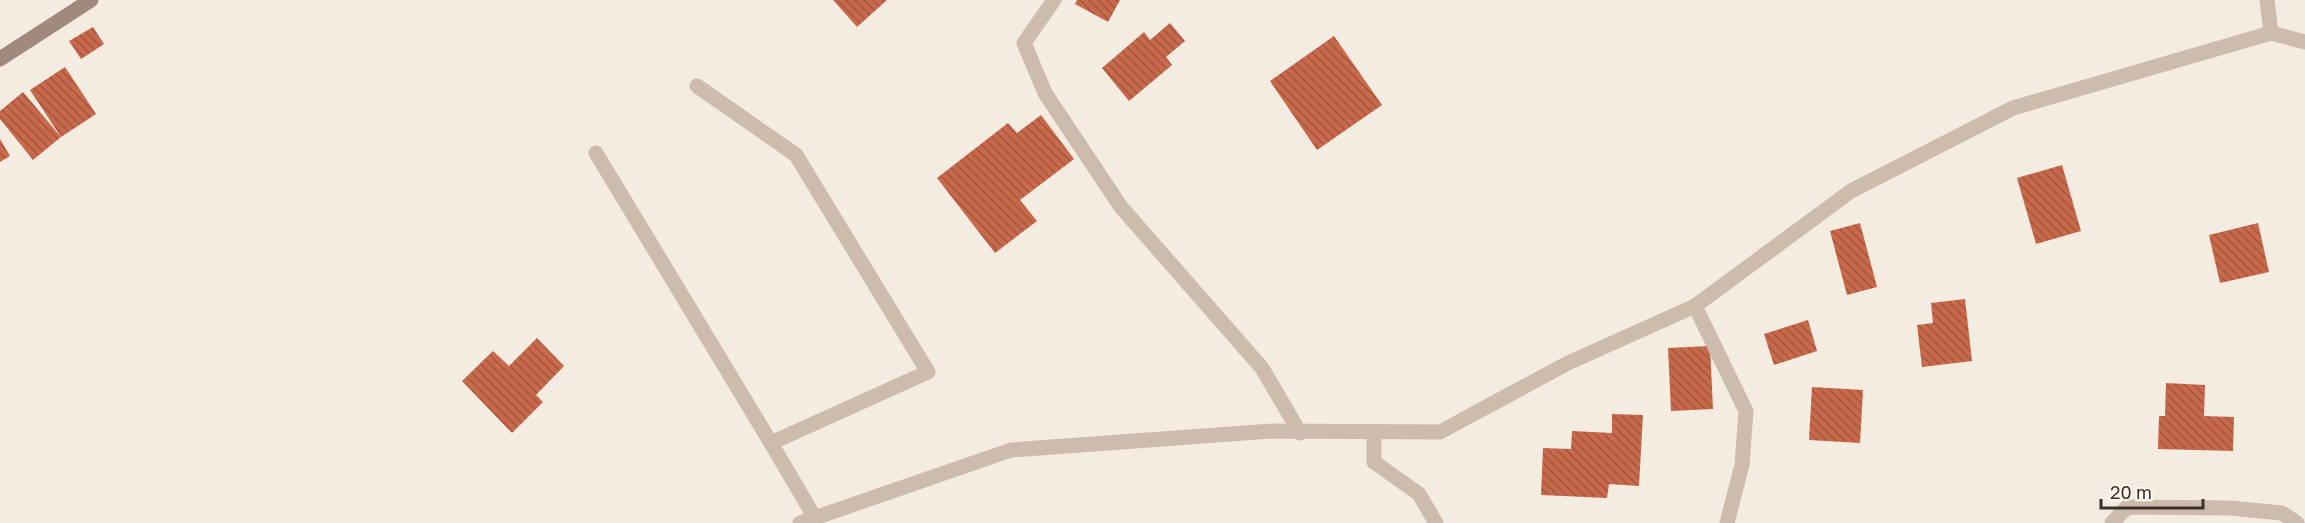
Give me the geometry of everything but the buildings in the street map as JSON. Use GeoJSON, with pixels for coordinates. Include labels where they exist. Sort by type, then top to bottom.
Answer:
{"type":"FeatureCollection","features":[{"type":"Feature","properties":{"kind":"street"},"geometry":{"type":"LineString","coordinates":[[0,59],[91,0]]}},
{"type":"Feature","properties":{"kind":"street"},"geometry":{"type":"LineString","coordinates":[[1054,0],[1023,43],[1045,93],[1121,207],[1262,368],[1300,432]]}},
{"type":"Feature","properties":{"kind":"street"},"geometry":{"type":"LineString","coordinates":[[2267,0],[2271,33]]}},
{"type":"Feature","properties":{"kind":"street"},"geometry":{"type":"LineString","coordinates":[[596,153],[771,443],[807,520],[1011,450],[1262,432],[1440,432],[1568,363],[1695,306],[1851,191],[2013,108],[2271,33],[2305,42]]}},
{"type":"Feature","properties":{"kind":"street"},"geometry":{"type":"LineString","coordinates":[[697,86],[796,155],[928,372],[771,443]]}},
{"type":"Feature","properties":{"kind":"street"},"geometry":{"type":"LineString","coordinates":[[1695,306],[1746,411],[1742,465],[1727,523]]}},
{"type":"Feature","properties":{"kind":"street"},"geometry":{"type":"LineString","coordinates":[[1374,432],[1374,462],[1419,494],[1436,523]]}},
{"type":"Feature","properties":{"kind":"street"},"geometry":{"type":"LineString","coordinates":[[2112,523],[2127,507],[2230,508],[2282,513],[2297,523]]}}]}
